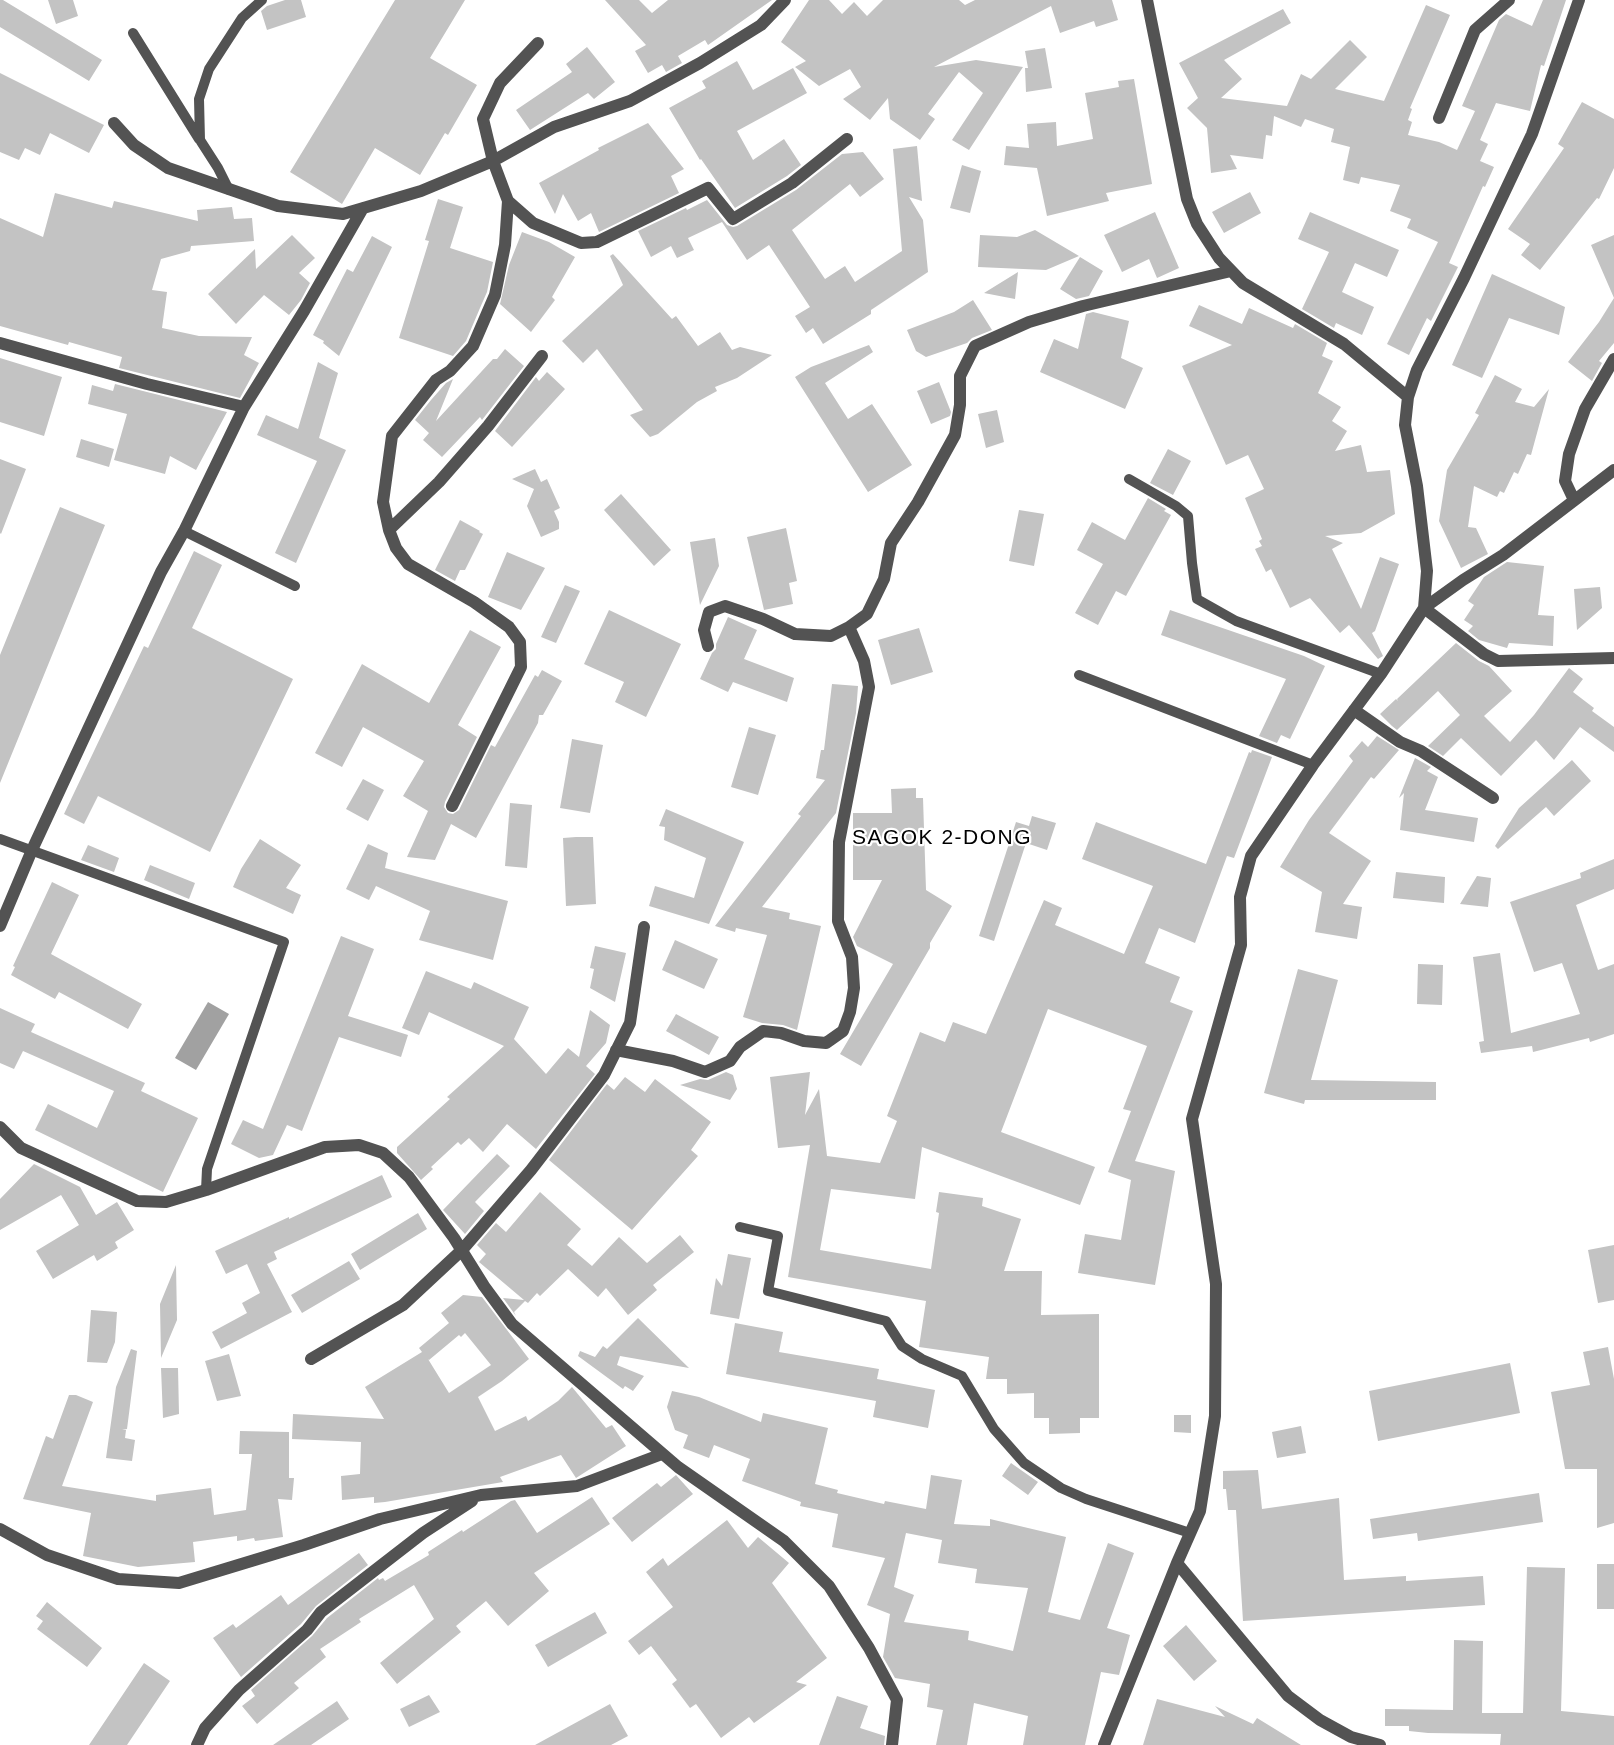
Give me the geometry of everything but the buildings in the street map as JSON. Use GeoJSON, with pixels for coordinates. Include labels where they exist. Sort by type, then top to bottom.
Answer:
{"type":"FeatureCollection","features":[{"type":"Feature","properties":{"kind":"street"},"geometry":{"type":"LineString","coordinates":[[114,123],[134,145],[168,168],[278,206],[343,214],[421,191],[493,161],[554,127],[630,101],[700,63],[761,25],[785,0]]}},
{"type":"Feature","properties":{"kind":"street"},"geometry":{"type":"LineString","coordinates":[[1147,0],[1188,199],[1197,224],[1219,258],[1243,283],[1344,344],[1408,397]]}},
{"type":"Feature","properties":{"kind":"street"},"geometry":{"type":"LineString","coordinates":[[1439,118],[1475,30],[1509,0]]}},
{"type":"Feature","properties":{"kind":"street"},"geometry":{"type":"LineString","coordinates":[[1424,608],[1427,571],[1417,486],[1405,425],[1408,397],[1417,370],[1464,278],[1532,134],[1579,0]]}},
{"type":"Feature","properties":{"kind":"street"},"geometry":{"type":"LineString","coordinates":[[452,806],[521,667],[520,642],[509,627],[474,602],[408,564],[396,548],[389,530],[383,502],[392,436],[436,381],[450,371],[473,346],[495,294],[505,245],[508,201],[493,161],[483,119],[500,83],[538,43]]}},
{"type":"Feature","properties":{"kind":"street"},"geometry":{"type":"LineString","coordinates":[[508,201],[533,223],[581,243],[597,242],[708,188],[733,219],[792,183],[847,139]]}},
{"type":"Feature","properties":{"kind":"street"},"geometry":{"type":"LineString","coordinates":[[0,926],[32,850],[161,572],[184,531],[244,407],[304,311],[363,208]]}},
{"type":"Feature","properties":{"kind":"street"},"geometry":{"type":"LineString","coordinates":[[708,646],[704,630],[709,612],[725,606],[763,619],[795,634],[831,636],[867,614],[884,579],[891,543],[918,502],[955,435],[960,405],[960,376],[975,346],[1029,322],[1083,306],[1231,271]]}},
{"type":"Feature","properties":{"kind":"street"},"geometry":{"type":"LineString","coordinates":[[0,344],[147,384],[244,407]]}},
{"type":"Feature","properties":{"kind":"street"},"geometry":{"type":"LineString","coordinates":[[389,530],[446,474],[488,426],[542,356]]}},
{"type":"Feature","properties":{"kind":"street"},"geometry":{"type":"LineString","coordinates":[[1574,500],[1565,481],[1569,454],[1586,410],[1614,359]]}},
{"type":"Feature","properties":{"kind":"street"},"geometry":{"type":"LineString","coordinates":[[1104,1745],[1200,1511],[1215,1416],[1216,1284],[1192,1119],[1241,945],[1240,897],[1251,856],[1313,765],[1381,674],[1424,608],[1503,555],[1614,470]]}},
{"type":"Feature","properties":{"kind":"street"},"geometry":{"type":"LineString","coordinates":[[1424,608],[1484,654],[1498,661],[1614,658]]}},
{"type":"Feature","properties":{"kind":"street"},"geometry":{"type":"LineString","coordinates":[[616,1050],[673,1061],[705,1072],[730,1061],[741,1047],[763,1031],[804,1041],[826,1043],[843,1031],[850,1012],[854,988],[852,957],[838,921],[839,842],[869,687],[864,661],[849,627]]}},
{"type":"Feature","properties":{"kind":"street"},"geometry":{"type":"LineString","coordinates":[[1354,710],[1400,742],[1421,751],[1493,798]]}},
{"type":"Feature","properties":{"kind":"street"},"geometry":{"type":"LineString","coordinates":[[311,1359],[404,1305],[462,1250],[531,1170],[604,1075],[630,1023],[644,927]]}},
{"type":"Feature","properties":{"kind":"street"},"geometry":{"type":"LineString","coordinates":[[0,1127],[21,1148],[137,1201],[166,1202],[206,1190],[324,1147],[359,1145],[383,1153],[408,1177],[462,1250],[512,1324],[678,1467],[784,1541],[829,1587],[868,1648],[897,1700],[892,1745]]}},
{"type":"Feature","properties":{"kind":"street"},"geometry":{"type":"LineString","coordinates":[[0,1529],[47,1555],[118,1579],[179,1583],[380,1519],[481,1495],[577,1486],[662,1454]]}},
{"type":"Feature","properties":{"kind":"street"},"geometry":{"type":"LineString","coordinates":[[197,1745],[205,1728],[239,1690],[307,1630],[321,1612],[423,1533],[481,1495]]}},
{"type":"Feature","properties":{"kind":"street"},"geometry":{"type":"LineString","coordinates":[[1177,1563],[1288,1696],[1320,1720],[1351,1737],[1380,1745]]}},
{"type":"Feature","properties":{"kind":"lane"},"geometry":{"type":"LineString","coordinates":[[200,140],[199,99],[209,69],[242,18],[262,0]]}},
{"type":"Feature","properties":{"kind":"lane"},"geometry":{"type":"LineString","coordinates":[[133,33],[218,168],[229,190]]}},
{"type":"Feature","properties":{"kind":"lane"},"geometry":{"type":"LineString","coordinates":[[1129,479],[1176,506],[1188,516],[1197,599],[1236,621],[1381,674]]}},
{"type":"Feature","properties":{"kind":"lane"},"geometry":{"type":"LineString","coordinates":[[184,531],[295,586]]}},
{"type":"Feature","properties":{"kind":"lane"},"geometry":{"type":"LineString","coordinates":[[1079,675],[1313,765]]}},
{"type":"Feature","properties":{"kind":"lane"},"geometry":{"type":"LineString","coordinates":[[0,839],[284,942],[207,1169],[206,1190]]}},
{"type":"Feature","properties":{"kind":"lane"},"geometry":{"type":"LineString","coordinates":[[740,1227],[778,1236],[768,1292],[886,1321],[902,1346],[922,1359],[962,1376],[994,1429],[1024,1463],[1061,1488],[1086,1499],[1190,1533]]}},
{"type":"Feature","properties":{"kind":"shaded area"},"geometry":{"type":"Polygon","coordinates":[[[208,1002],[229,1014],[196,1070],[175,1058],[208,1002]]]}},
{"type":"Feature","properties":{"kind":"district","name":"SAGOK 2-DONG"},"geometry":{"type":"Point","coordinates":[942,838]}}]}
